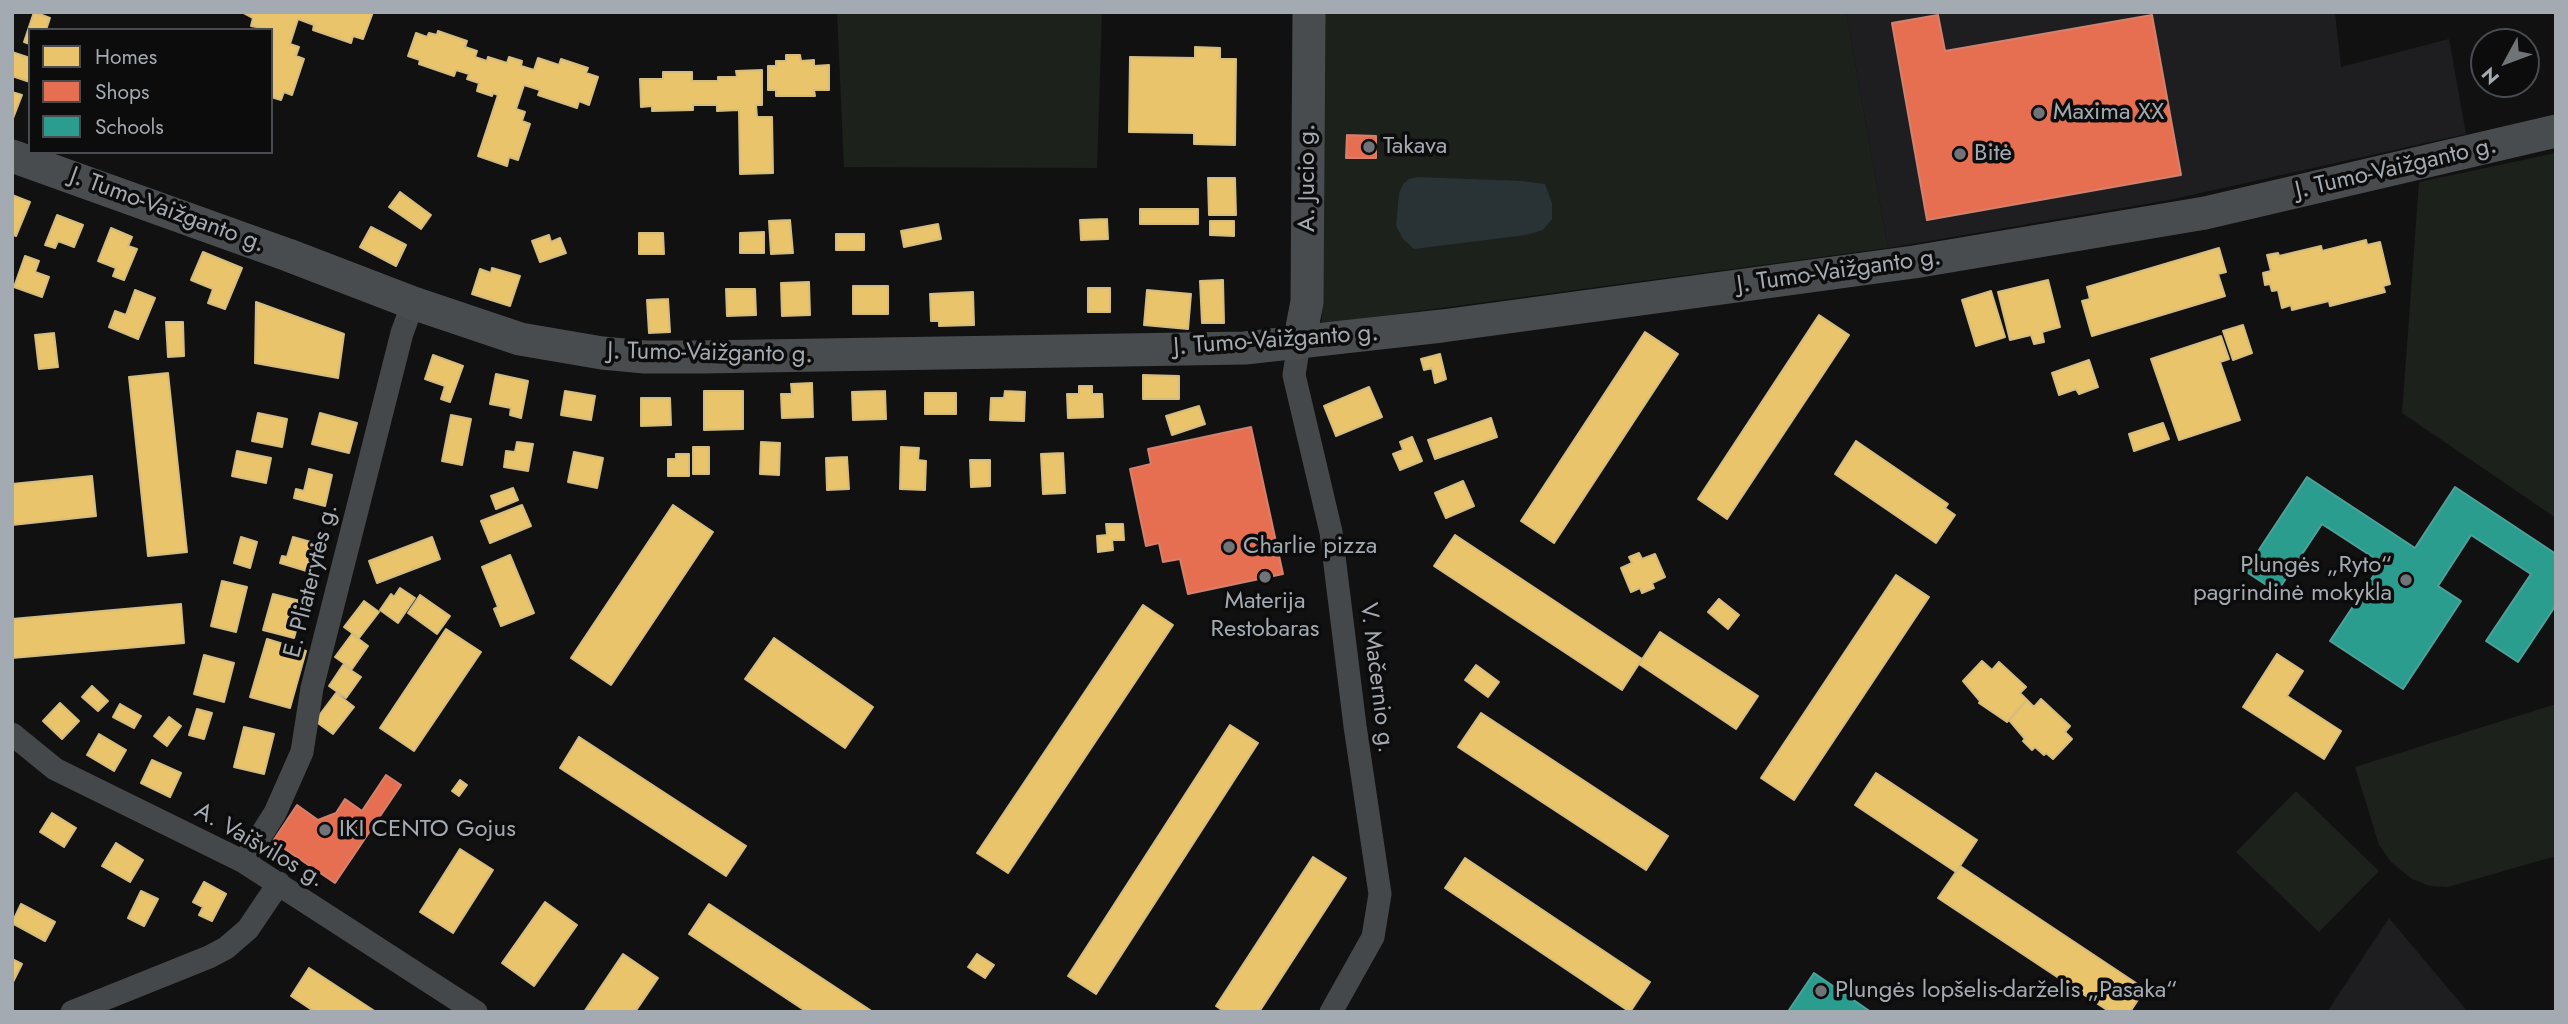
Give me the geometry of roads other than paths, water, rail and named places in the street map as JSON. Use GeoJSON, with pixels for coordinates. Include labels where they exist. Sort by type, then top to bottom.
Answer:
{"type":"FeatureCollection","features":[{"type":"Feature","properties":{"kind":"main road","name":"A. Jucio g."},"geometry":{"type":"LineString","coordinates":[[1299,343],[1307,302],[1309,12]]}},
{"type":"Feature","properties":{"kind":"main road","name":"J. Tumo-Vaižganto g."},"geometry":{"type":"LineString","coordinates":[[12,156],[197,221],[413,303],[520,339],[570,349],[645,357],[1245,348],[1299,343],[1914,262],[2194,215],[2556,131]]}},
{"type":"Feature","properties":{"kind":"street","name":"E. Pliaterytės g."},"geometry":{"type":"LineString","coordinates":[[244,862],[275,813],[302,752],[312,688],[402,333],[413,303]]}},
{"type":"Feature","properties":{"kind":"street","name":"V. Mačernio g."},"geometry":{"type":"LineString","coordinates":[[1299,343],[1294,375],[1331,532],[1380,894],[1373,937],[1331,1012]]}},
{"type":"Feature","properties":{"kind":"street","name":"A. Vaišvilos g."},"geometry":{"type":"LineString","coordinates":[[12,734],[55,769],[244,862],[476,1012]]}},
{"type":"Feature","properties":{"kind":"street"},"geometry":{"type":"LineString","coordinates":[[72,1012],[226,948],[248,929],[279,883]]}},
{"type":"Feature","properties":{"kind":"place","name":"Maxima XX"},"geometry":{"type":"Point","coordinates":[2039,113]}},
{"type":"Feature","properties":{"kind":"place","name":"Takava"},"geometry":{"type":"Point","coordinates":[1369,147]}},
{"type":"Feature","properties":{"kind":"place","name":"Bitė"},"geometry":{"type":"Point","coordinates":[1960,154]}},
{"type":"Feature","properties":{"kind":"place","name":"Charlie pizza"},"geometry":{"type":"Point","coordinates":[1229,547]}},
{"type":"Feature","properties":{"kind":"place","name":"Materija Restobaras"},"geometry":{"type":"Point","coordinates":[1265,577]}},
{"type":"Feature","properties":{"kind":"place","name":"Plungės „Ryto“ pagrindinė mokykla"},"geometry":{"type":"Point","coordinates":[2406,580]}},
{"type":"Feature","properties":{"kind":"place","name":"IKI CENTO Gojus"},"geometry":{"type":"Point","coordinates":[325,830]}},
{"type":"Feature","properties":{"kind":"place","name":"Plungės lopšelis-darželis „Pasaka“"},"geometry":{"type":"Point","coordinates":[1821,991]}}]}
